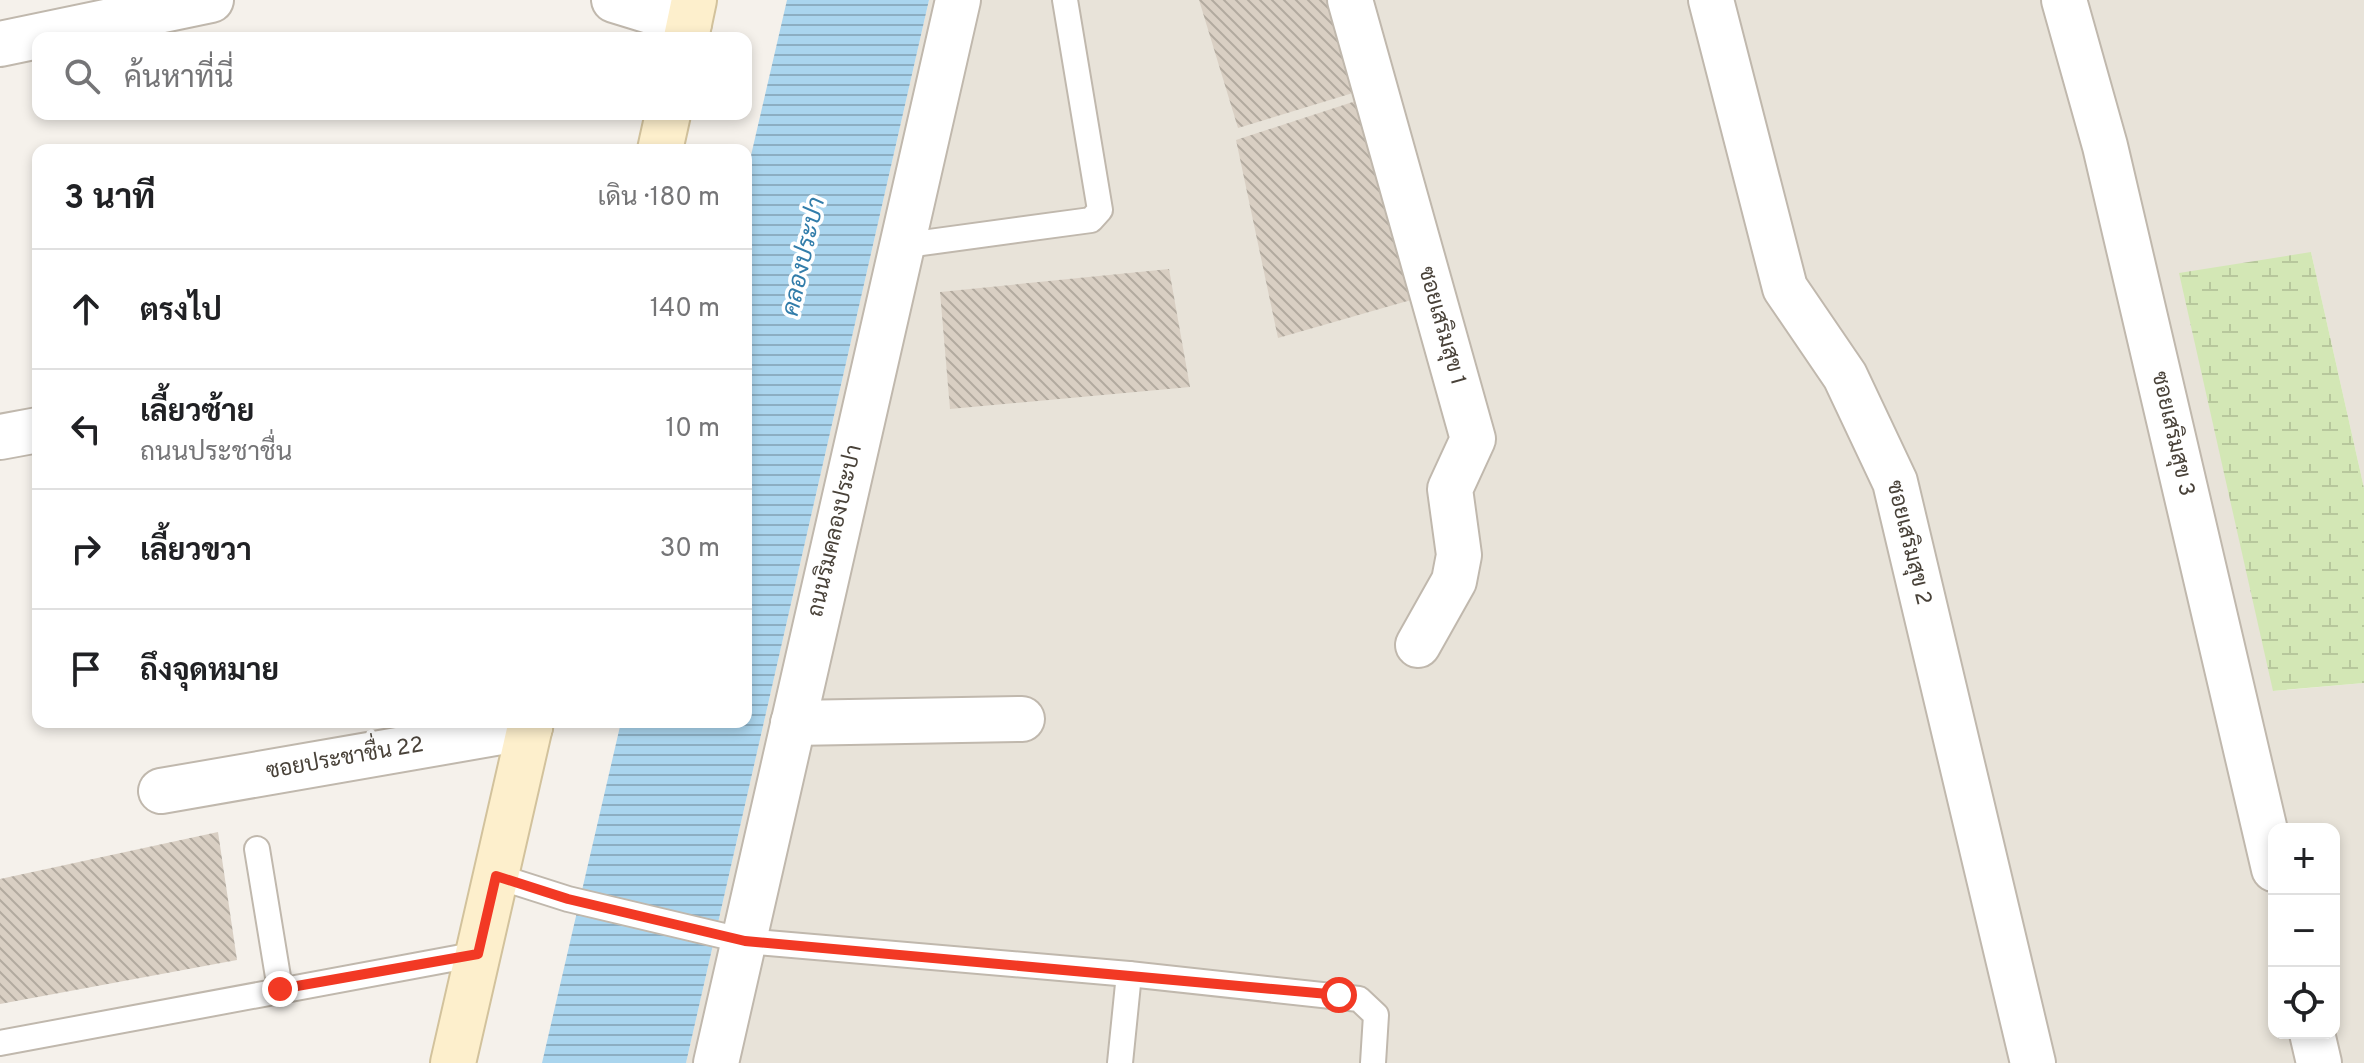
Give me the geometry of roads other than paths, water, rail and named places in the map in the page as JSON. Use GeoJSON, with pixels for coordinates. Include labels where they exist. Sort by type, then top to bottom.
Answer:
{"type":"FeatureCollection","features":[{"type":"Feature","properties":{"kind":"main road"},"geometry":{"type":"LineString","coordinates":[[661,144],[667,120]]}},
{"type":"Feature","properties":{"kind":"main road"},"geometry":{"type":"LineString","coordinates":[[453,1063],[529,728]]}},
{"type":"Feature","properties":{"kind":"street"},"geometry":{"type":"LineString","coordinates":[[41,32],[115,10],[211,0]]}},
{"type":"Feature","properties":{"kind":"street"},"geometry":{"type":"LineString","coordinates":[[614,0],[690,20]]}},
{"type":"Feature","properties":{"kind":"street","name":"ถนนริมคลองประปา"},"geometry":{"type":"LineString","coordinates":[[716,1063],[732,938],[793,723],[958,0]]}},
{"type":"Feature","properties":{"kind":"street","name":"ซอยเสริมสุข 1"},"geometry":{"type":"LineString","coordinates":[[1350,0],[1473,439],[1450,489],[1459,555],[1454,581],[1418,645]]}},
{"type":"Feature","properties":{"kind":"street","name":"ซอยเสริมสุข 2"},"geometry":{"type":"LineString","coordinates":[[1711,0],[1785,288],[1845,376],[1895,482],[2033,1063]]}},
{"type":"Feature","properties":{"kind":"street","name":"ซอยเสริมสุข 3"},"geometry":{"type":"LineString","coordinates":[[2064,0],[2105,146],[2268,843]]}},
{"type":"Feature","properties":{"kind":"street"},"geometry":{"type":"LineString","coordinates":[[0,44],[32,35]]}},
{"type":"Feature","properties":{"kind":"street"},"geometry":{"type":"LineString","coordinates":[[0,437],[32,431]]}},
{"type":"Feature","properties":{"kind":"street"},"geometry":{"type":"LineString","coordinates":[[793,723],[1022,719]]}},
{"type":"Feature","properties":{"kind":"street","name":"ซอยประชาชื่น 22"},"geometry":{"type":"LineString","coordinates":[[161,791],[508,728]]}},
{"type":"Feature","properties":{"kind":"street"},"geometry":{"type":"LineString","coordinates":[[2313,1039],[2319,1063]]}},
{"type":"Feature","properties":{"kind":"lane"},"geometry":{"type":"LineString","coordinates":[[900,246],[1091,220],[1100,210],[1065,0]]}},
{"type":"Feature","properties":{"kind":"lane"},"geometry":{"type":"LineString","coordinates":[[257,849],[280,989]]}},
{"type":"Feature","properties":{"kind":"lane"},"geometry":{"type":"LineString","coordinates":[[496,876],[568,899],[732,938],[1129,974],[1359,999],[1376,1015],[1373,1063]]}},
{"type":"Feature","properties":{"kind":"lane"},"geometry":{"type":"LineString","coordinates":[[0,1043],[478,954]]}},
{"type":"Feature","properties":{"kind":"lane"},"geometry":{"type":"LineString","coordinates":[[1120,1063],[1129,974]]}},
{"type":"Feature","properties":{"kind":"water","name":"คลองประปา"},"geometry":{"type":"Polygon","coordinates":[[[787,0],[929,0],[686,1063],[542,1063],[620,728],[752,728],[752,151],[787,0]]]}}]}
